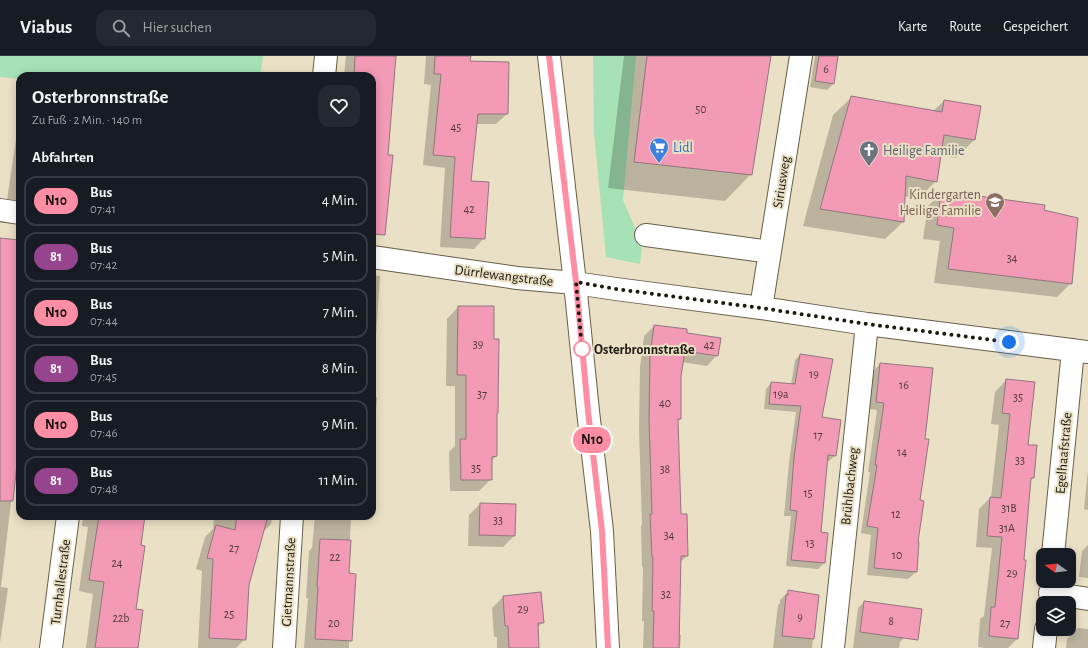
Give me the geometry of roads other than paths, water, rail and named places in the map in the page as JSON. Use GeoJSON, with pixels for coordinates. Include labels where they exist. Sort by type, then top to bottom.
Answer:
{"type":"FeatureCollection","features":[{"type":"Feature","properties":{"kind":"street"},"geometry":{"type":"LineString","coordinates":[[324,72],[326,56]]}},
{"type":"Feature","properties":{"kind":"street"},"geometry":{"type":"LineString","coordinates":[[549,56],[576,282],[588,411],[602,531],[608,648]]}},
{"type":"Feature","properties":{"kind":"street","name":"Siriusweg"},"geometry":{"type":"LineString","coordinates":[[761,308],[801,56]]}},
{"type":"Feature","properties":{"kind":"street"},"geometry":{"type":"LineString","coordinates":[[0,210],[16,212]]}},
{"type":"Feature","properties":{"kind":"street"},"geometry":{"type":"LineString","coordinates":[[646,235],[770,252]]}},
{"type":"Feature","properties":{"kind":"street","name":"Dürrlewangstraße"},"geometry":{"type":"LineString","coordinates":[[376,258],[517,278],[576,282],[616,289],[761,308],[867,324],[1080,351]]}},
{"type":"Feature","properties":{"kind":"street","name":"Brühlbachweg"},"geometry":{"type":"LineString","coordinates":[[833,648],[867,324]]}},
{"type":"Feature","properties":{"kind":"street","name":"Egelhaafstraße"},"geometry":{"type":"LineString","coordinates":[[1054,548],[1080,351]]}},
{"type":"Feature","properties":{"kind":"street","name":"Turnhallestraße"},"geometry":{"type":"LineString","coordinates":[[51,648],[67,520]]}},
{"type":"Feature","properties":{"kind":"street","name":"Gietmannstraße"},"geometry":{"type":"LineString","coordinates":[[284,648],[292,520]]}},
{"type":"Feature","properties":{"kind":"street"},"geometry":{"type":"LineString","coordinates":[[1050,592],[1088,599]]}},
{"type":"Feature","properties":{"kind":"street"},"geometry":{"type":"LineString","coordinates":[[1044,648],[1045,636]]}},
{"type":"Feature","properties":{"kind":"place","name":"Lidl"},"geometry":{"type":"Point","coordinates":[659,164]}},
{"type":"Feature","properties":{"kind":"place","name":"Heilige Familie"},"geometry":{"type":"Point","coordinates":[869,167]}},
{"type":"Feature","properties":{"kind":"place","name":"Kindergarten Heilige Familie"},"geometry":{"type":"Point","coordinates":[995,219]}},
{"type":"Feature","properties":{"kind":"place","name":"Osterbronnstraße"},"geometry":{"type":"Point","coordinates":[582,349]}}]}
